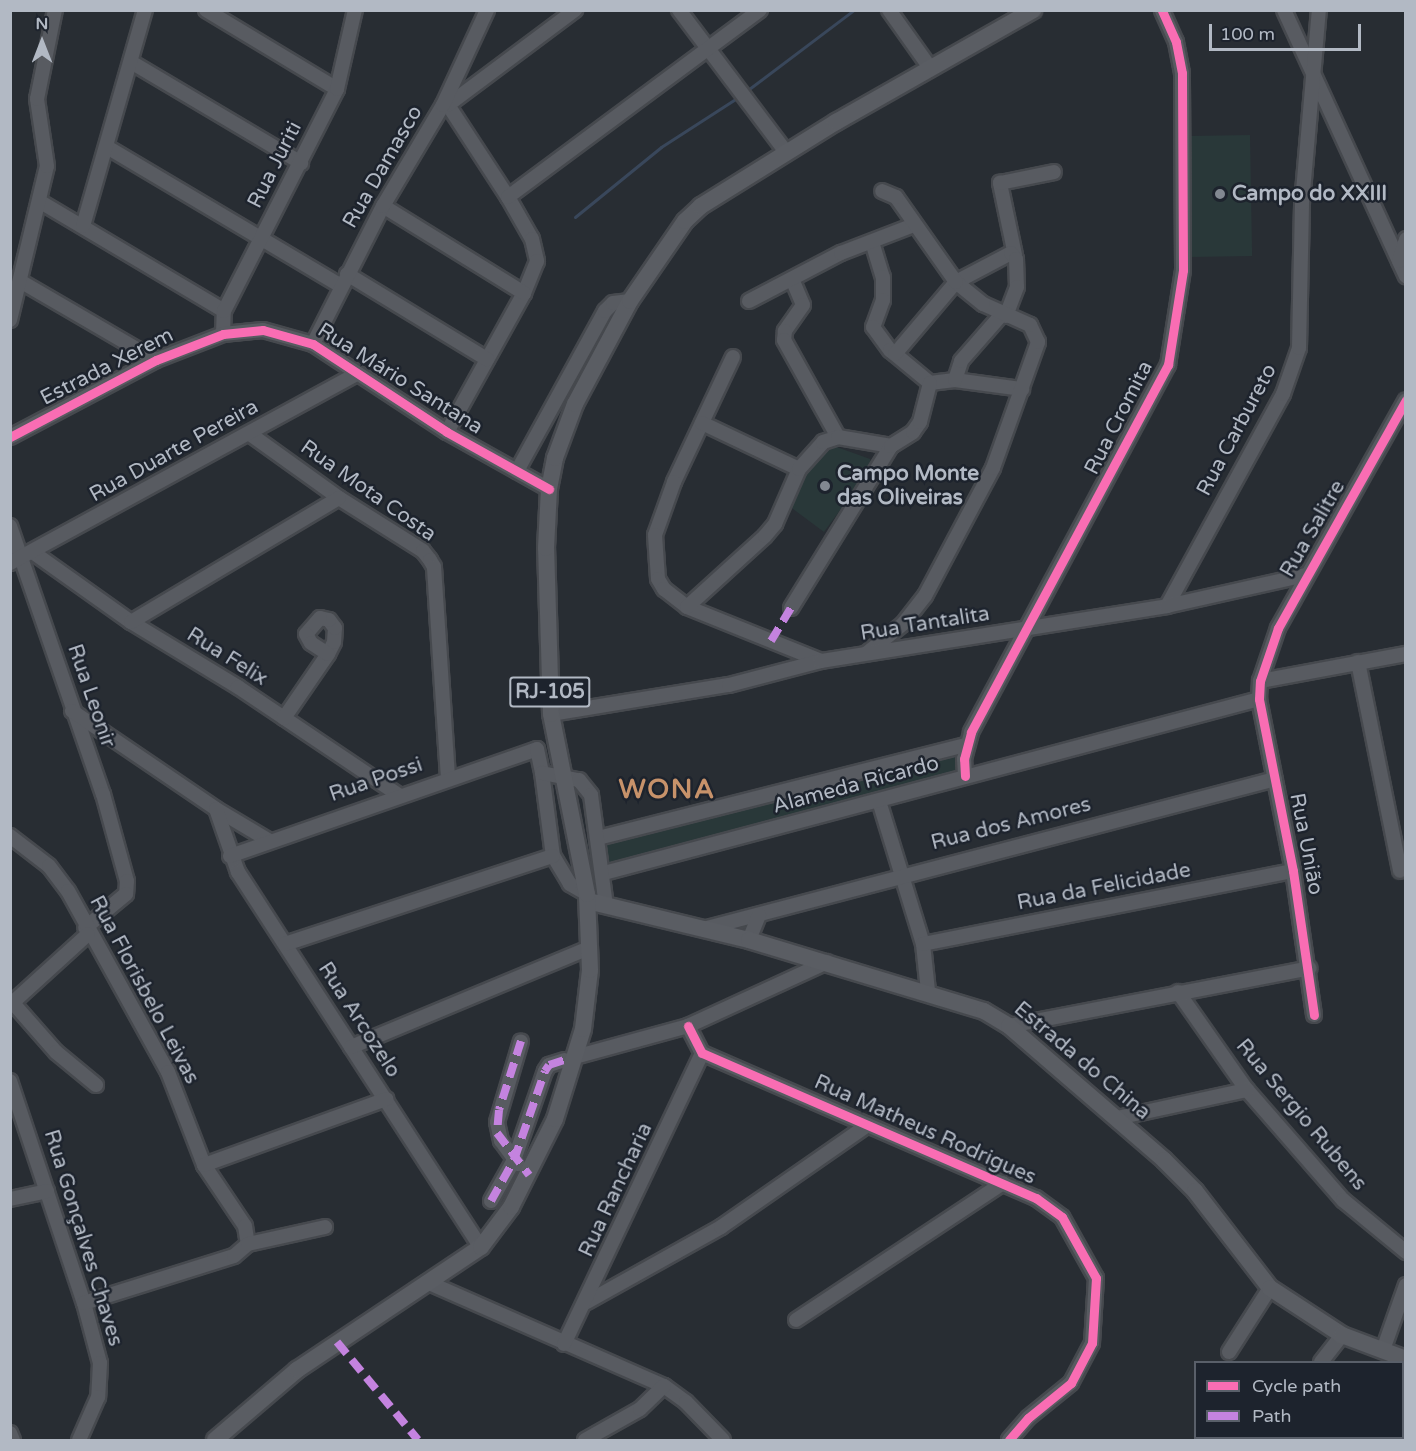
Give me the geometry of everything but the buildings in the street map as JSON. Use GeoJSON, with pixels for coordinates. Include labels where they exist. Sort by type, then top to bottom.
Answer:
{"type":"FeatureCollection","features":[{"type":"Feature","properties":{"kind":"main road","name":"RJ-105"},"geometry":{"type":"LineString","coordinates":[[215,1440],[297,1370],[435,1281],[481,1247],[529,1175],[555,1119],[569,1059],[590,991],[590,948],[588,898],[559,766],[551,714],[546,548],[549,489],[555,458],[575,404],[630,302],[693,213],[786,152],[1033,10]]}},
{"type":"Feature","properties":{"kind":"main road","name":"Estrada do China"},"geometry":{"type":"LineString","coordinates":[[588,898],[606,906],[749,940],[827,962],[928,991],[984,1011],[1009,1026],[1117,1118],[1194,1191],[1270,1288],[1342,1335],[1406,1359]]}},
{"type":"Feature","properties":{"kind":"street"},"geometry":{"type":"LineString","coordinates":[[10,320],[47,166],[37,99],[55,10]]}},
{"type":"Feature","properties":{"kind":"street"},"geometry":{"type":"LineString","coordinates":[[83,226],[145,10]]}},
{"type":"Feature","properties":{"kind":"street"},"geometry":{"type":"LineString","coordinates":[[206,10],[337,88]]}},
{"type":"Feature","properties":{"kind":"street","name":"Rua Juriti"},"geometry":{"type":"LineString","coordinates":[[223,334],[224,311],[259,239],[301,164],[337,88],[355,10]]}},
{"type":"Feature","properties":{"kind":"street","name":"Rua Damasco"},"geometry":{"type":"LineString","coordinates":[[313,344],[383,206],[446,105],[487,10]]}},
{"type":"Feature","properties":{"kind":"street"},"geometry":{"type":"LineString","coordinates":[[447,432],[524,293],[535,269],[537,253],[508,197],[446,105],[575,10]]}},
{"type":"Feature","properties":{"kind":"street"},"geometry":{"type":"LineString","coordinates":[[680,10],[709,50],[752,102],[786,152]]}},
{"type":"Feature","properties":{"kind":"street"},"geometry":{"type":"LineString","coordinates":[[508,197],[760,10]]}},
{"type":"Feature","properties":{"kind":"street"},"geometry":{"type":"LineString","coordinates":[[889,10],[931,69]]}},
{"type":"Feature","properties":{"kind":"street","name":"Rua Cromita"},"geometry":{"type":"LineString","coordinates":[[965,776],[966,745],[1168,365],[1183,270],[1182,73],[1176,42],[1162,10]]}},
{"type":"Feature","properties":{"kind":"street"},"geometry":{"type":"LineString","coordinates":[[1284,10],[1406,276]]}},
{"type":"Feature","properties":{"kind":"street","name":"Rua Carbureto"},"geometry":{"type":"LineString","coordinates":[[1167,606],[1293,372],[1299,348],[1302,203],[1315,81],[1319,10]]}},
{"type":"Feature","properties":{"kind":"street"},"geometry":{"type":"LineString","coordinates":[[131,62],[301,164]]}},
{"type":"Feature","properties":{"kind":"street"},"geometry":{"type":"LineString","coordinates":[[107,147],[259,239],[344,280],[487,358]]}},
{"type":"Feature","properties":{"kind":"street"},"geometry":{"type":"LineString","coordinates":[[955,380],[961,361],[1004,315],[1017,287],[1014,255],[1000,183],[1054,172]]}},
{"type":"Feature","properties":{"kind":"street"},"geometry":{"type":"LineString","coordinates":[[866,655],[903,624],[925,596],[993,468],[1038,347],[1038,336],[1030,325],[1004,315],[956,282],[896,197],[882,191]]}},
{"type":"Feature","properties":{"kind":"street"},"geometry":{"type":"LineString","coordinates":[[39,201],[224,311]]}},
{"type":"Feature","properties":{"kind":"street"},"geometry":{"type":"LineString","coordinates":[[383,206],[524,293]]}},
{"type":"Feature","properties":{"kind":"street"},"geometry":{"type":"LineString","coordinates":[[749,301],[872,242],[914,225]]}},
{"type":"Feature","properties":{"kind":"street"},"geometry":{"type":"LineString","coordinates":[[1399,261],[1406,239]]}},
{"type":"Feature","properties":{"kind":"street"},"geometry":{"type":"LineString","coordinates":[[872,242],[883,277],[883,300],[873,327],[895,354],[930,383],[955,380],[1022,389]]}},
{"type":"Feature","properties":{"kind":"street"},"geometry":{"type":"LineString","coordinates":[[895,354],[956,282],[1007,253],[1014,255]]}},
{"type":"Feature","properties":{"kind":"street"},"geometry":{"type":"LineString","coordinates":[[792,279],[803,306],[785,331],[784,340],[825,407],[838,437]]}},
{"type":"Feature","properties":{"kind":"street"},"geometry":{"type":"LineString","coordinates":[[20,281],[156,360]]}},
{"type":"Feature","properties":{"kind":"street"},"geometry":{"type":"LineString","coordinates":[[517,471],[605,311],[613,303],[630,302]]}},
{"type":"Feature","properties":{"kind":"street","name":"Rua Mário Santana"},"geometry":{"type":"LineString","coordinates":[[223,334],[263,330],[313,344],[447,432],[549,489]]}},
{"type":"Feature","properties":{"kind":"street","name":"Estrada Xerem"},"geometry":{"type":"LineString","coordinates":[[10,437],[156,360],[223,334]]}},
{"type":"Feature","properties":{"kind":"street"},"geometry":{"type":"LineString","coordinates":[[733,357],[702,423],[655,535],[658,579],[664,589],[687,607],[821,662]]}},
{"type":"Feature","properties":{"kind":"street","name":"Rua Duarte Pereira"},"geometry":{"type":"LineString","coordinates":[[23,559],[357,374]]}},
{"type":"Feature","properties":{"kind":"street"},"geometry":{"type":"LineString","coordinates":[[791,608],[891,446],[913,432],[920,422],[930,383]]}},
{"type":"Feature","properties":{"kind":"street","name":"Rua Salitre"},"geometry":{"type":"LineString","coordinates":[[1260,681],[1270,645],[1306,575],[1406,400]]}},
{"type":"Feature","properties":{"kind":"street"},"geometry":{"type":"LineString","coordinates":[[702,423],[799,469]]}},
{"type":"Feature","properties":{"kind":"street","name":"Rua Mota Costa"},"geometry":{"type":"LineString","coordinates":[[250,434],[339,498],[423,551],[434,567],[448,777]]}},
{"type":"Feature","properties":{"kind":"street"},"geometry":{"type":"LineString","coordinates":[[687,607],[765,536],[775,524],[799,469],[823,442],[838,437],[891,446]]}},
{"type":"Feature","properties":{"kind":"street"},"geometry":{"type":"LineString","coordinates":[[131,622],[339,498]]}},
{"type":"Feature","properties":{"kind":"street","name":"Rua Leonir"},"geometry":{"type":"LineString","coordinates":[[10,526],[23,559],[72,711],[103,794],[127,881],[126,894],[87,931]]}},
{"type":"Feature","properties":{"kind":"street","name":"Rua Felix"},"geometry":{"type":"LineString","coordinates":[[23,559],[131,622],[284,718],[399,795]]}},
{"type":"Feature","properties":{"kind":"street","name":"Rua Tantalita"},"geometry":{"type":"LineString","coordinates":[[551,714],[729,685],[821,662],[1167,606],[1306,575]]}},
{"type":"Feature","properties":{"kind":"street"},"geometry":{"type":"LineString","coordinates":[[284,718],[328,654]]}},
{"type":"Feature","properties":{"kind":"street"},"geometry":{"type":"LineString","coordinates":[[1260,681],[1406,654]]}},
{"type":"Feature","properties":{"kind":"street"},"geometry":{"type":"LineString","coordinates":[[1358,662],[1400,871]]}},
{"type":"Feature","properties":{"kind":"street","name":"Rua União"},"geometry":{"type":"LineString","coordinates":[[1260,681],[1259,699],[1293,872],[1309,968],[1314,1015]]}},
{"type":"Feature","properties":{"kind":"street","name":"Alameda Ricardo"},"geometry":{"type":"LineString","coordinates":[[604,873],[1259,699]]}},
{"type":"Feature","properties":{"kind":"street"},"geometry":{"type":"LineString","coordinates":[[72,711],[216,809],[268,840]]}},
{"type":"Feature","properties":{"kind":"street","name":"Alameda Ricardo"},"geometry":{"type":"LineString","coordinates":[[598,838],[966,745]]}},
{"type":"Feature","properties":{"kind":"street"},"geometry":{"type":"LineString","coordinates":[[540,761],[553,856],[570,884],[588,898]]}},
{"type":"Feature","properties":{"kind":"street","name":"Rua Possi"},"geometry":{"type":"LineString","coordinates":[[230,856],[268,840],[448,777],[540,761],[559,766]]}},
{"type":"Feature","properties":{"kind":"street"},"geometry":{"type":"LineString","coordinates":[[559,766],[586,785],[594,804],[604,873],[606,906]]}},
{"type":"Feature","properties":{"kind":"street","name":"Rua dos Amores"},"geometry":{"type":"LineString","coordinates":[[702,929],[759,915],[898,874],[1275,779]]}},
{"type":"Feature","properties":{"kind":"street"},"geometry":{"type":"LineString","coordinates":[[879,801],[898,874],[923,944],[928,991]]}},
{"type":"Feature","properties":{"kind":"street","name":"Rua Arcozelo"},"geometry":{"type":"LineString","coordinates":[[216,809],[230,856],[481,1247]]}},
{"type":"Feature","properties":{"kind":"street","name":"Rua Florisbelo Leivas"},"geometry":{"type":"LineString","coordinates":[[10,836],[61,879],[87,931],[168,1072],[204,1165],[245,1226],[249,1244]]}},
{"type":"Feature","properties":{"kind":"street"},"geometry":{"type":"LineString","coordinates":[[285,944],[553,856]]}},
{"type":"Feature","properties":{"kind":"street","name":"Rua da Felicidade"},"geometry":{"type":"LineString","coordinates":[[923,944],[1293,872]]}},
{"type":"Feature","properties":{"kind":"street"},"geometry":{"type":"LineString","coordinates":[[749,940],[759,915]]}},
{"type":"Feature","properties":{"kind":"street"},"geometry":{"type":"LineString","coordinates":[[87,931],[12,1004],[56,1052],[96,1085]]}},
{"type":"Feature","properties":{"kind":"street"},"geometry":{"type":"LineString","coordinates":[[351,1047],[590,948]]}},
{"type":"Feature","properties":{"kind":"street"},"geometry":{"type":"LineString","coordinates":[[491,1201],[514,1160],[549,1065],[688,1026],[827,962]]}},
{"type":"Feature","properties":{"kind":"street"},"geometry":{"type":"LineString","coordinates":[[1009,1026],[1309,968]]}},
{"type":"Feature","properties":{"kind":"street","name":"Rua Sergio Rubens"},"geometry":{"type":"LineString","coordinates":[[1178,992],[1247,1090],[1343,1200],[1406,1252]]}},
{"type":"Feature","properties":{"kind":"street"},"geometry":{"type":"LineString","coordinates":[[688,1026],[702,1053]]}},
{"type":"Feature","properties":{"kind":"street"},"geometry":{"type":"LineString","coordinates":[[521,1041],[497,1122],[501,1141],[514,1160],[529,1175]]}},
{"type":"Feature","properties":{"kind":"street","name":"Rua Matheus Rodrigues"},"geometry":{"type":"LineString","coordinates":[[702,1053],[1003,1183],[1048,1205],[1069,1227],[1096,1278],[1092,1343],[1077,1374],[1009,1440]]}},
{"type":"Feature","properties":{"kind":"street","name":"Rua Rancharia"},"geometry":{"type":"LineString","coordinates":[[564,1344],[587,1302],[702,1053]]}},
{"type":"Feature","properties":{"kind":"street","name":"Rua Gonçalves Chaves"},"geometry":{"type":"LineString","coordinates":[[10,1081],[84,1303],[101,1375],[92,1418],[79,1440]]}},
{"type":"Feature","properties":{"kind":"street"},"geometry":{"type":"LineString","coordinates":[[1117,1118],[1247,1090]]}},
{"type":"Feature","properties":{"kind":"street"},"geometry":{"type":"LineString","coordinates":[[204,1165],[386,1099]]}},
{"type":"Feature","properties":{"kind":"street"},"geometry":{"type":"LineString","coordinates":[[587,1302],[721,1227],[868,1125]]}},
{"type":"Feature","properties":{"kind":"street"},"geometry":{"type":"LineString","coordinates":[[796,1320],[1003,1183]]}},
{"type":"Feature","properties":{"kind":"street"},"geometry":{"type":"LineString","coordinates":[[10,1199],[47,1191]]}},
{"type":"Feature","properties":{"kind":"street"},"geometry":{"type":"LineString","coordinates":[[84,1303],[234,1256],[249,1244],[325,1227]]}},
{"type":"Feature","properties":{"kind":"street"},"geometry":{"type":"LineString","coordinates":[[435,1281],[564,1344],[664,1386],[723,1440]]}},
{"type":"Feature","properties":{"kind":"street"},"geometry":{"type":"LineString","coordinates":[[1383,1350],[1406,1285]]}},
{"type":"Feature","properties":{"kind":"street"},"geometry":{"type":"LineString","coordinates":[[1229,1352],[1270,1288]]}},
{"type":"Feature","properties":{"kind":"street"},"geometry":{"type":"LineString","coordinates":[[1322,1361],[1342,1335]]}},
{"type":"Feature","properties":{"kind":"street"},"geometry":{"type":"LineString","coordinates":[[585,1440],[640,1409],[664,1386]]}},
{"type":"Feature","properties":{"kind":"street"},"geometry":{"type":"LineString","coordinates":[[10,1433],[13,1440]]}},
{"type":"Feature","properties":{"kind":"shaded area","name":"Campo do XXIII"},"geometry":{"type":"Polygon","coordinates":[[[1250,135],[1252,256],[1191,257],[1189,136],[1250,135]]]}},
{"type":"Feature","properties":{"kind":"shaded area"},"geometry":{"type":"Polygon","coordinates":[[[831,445],[870,459],[872,467],[824,532],[789,506],[818,453],[831,445]]]}},
{"type":"Feature","properties":{"kind":"shaded area"},"geometry":{"type":"Polygon","coordinates":[[[962,754],[965,773],[605,868],[602,840],[962,754]]]}},
{"type":"Feature","properties":{"kind":"waterway"},"geometry":{"type":"LineString","coordinates":[[745,92],[854,10]]}},
{"type":"Feature","properties":{"kind":"waterway"},"geometry":{"type":"LineString","coordinates":[[575,217],[661,147],[740,96]]}},
{"type":"Feature","properties":{"kind":"marked path"},"geometry":{"type":"LineString","coordinates":[[771,641],[791,608]]}},
{"type":"Feature","properties":{"kind":"marked path"},"geometry":{"type":"LineString","coordinates":[[521,1041],[499,1110],[497,1133],[529,1175]]}},
{"type":"Feature","properties":{"kind":"marked path"},"geometry":{"type":"LineString","coordinates":[[491,1201],[514,1160],[545,1071],[549,1065],[564,1060]]}},
{"type":"Feature","properties":{"kind":"marked path"},"geometry":{"type":"LineString","coordinates":[[337,1342],[418,1440]]}},
{"type":"Feature","properties":{"kind":"cycle path"},"geometry":{"type":"LineString","coordinates":[[965,776],[964,759],[971,732],[1168,365],[1183,270],[1182,73],[1176,42],[1162,10]]}},
{"type":"Feature","properties":{"kind":"cycle path"},"geometry":{"type":"LineString","coordinates":[[10,437],[156,360],[223,334],[263,330],[313,344],[447,432],[549,489]]}},
{"type":"Feature","properties":{"kind":"cycle path"},"geometry":{"type":"LineString","coordinates":[[1314,1015],[1293,871],[1259,699],[1260,681],[1278,628],[1406,400]]}},
{"type":"Feature","properties":{"kind":"cycle path"},"geometry":{"type":"LineString","coordinates":[[688,1026],[702,1053],[1036,1198],[1062,1217],[1096,1278],[1092,1343],[1071,1383],[1028,1418],[1009,1440]]}},
{"type":"Feature","properties":{"kind":"place","name":"Campo do XXIII"},"geometry":{"type":"Point","coordinates":[1220,194]}},
{"type":"Feature","properties":{"kind":"place","name":"Campo Monte das Oliveiras"},"geometry":{"type":"Point","coordinates":[825,486]}},
{"type":"Feature","properties":{"kind":"district","name":"WONA"},"geometry":{"type":"Point","coordinates":[667,790]}}]}
